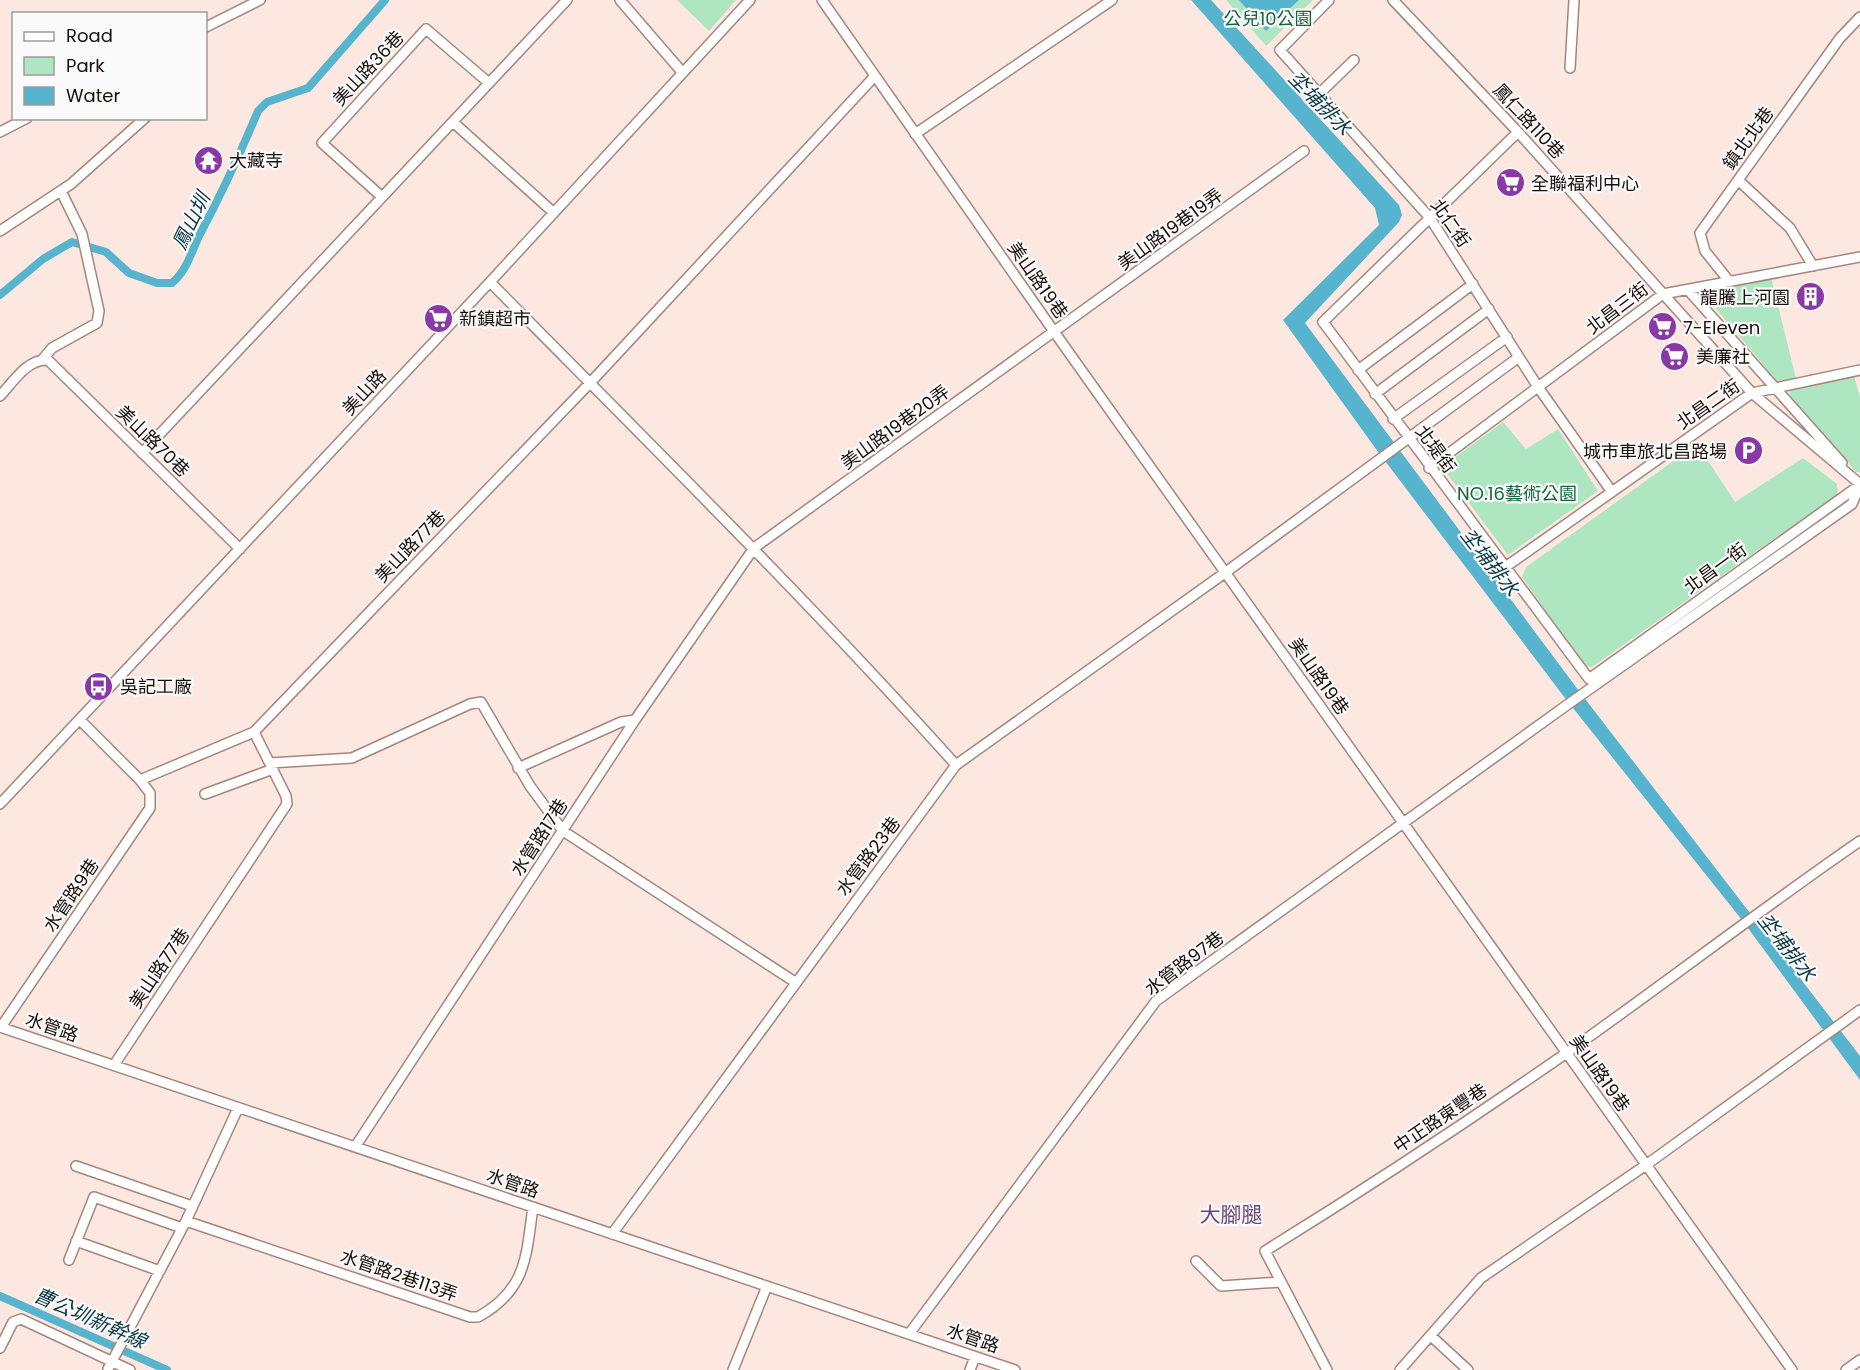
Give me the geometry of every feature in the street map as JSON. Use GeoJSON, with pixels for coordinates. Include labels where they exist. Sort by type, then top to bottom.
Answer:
{"type":"FeatureCollection","features":[{"type":"Feature","properties":{"kind":"street"},"geometry":{"type":"LineString","coordinates":[[207,26],[260,0]]}},
{"type":"Feature","properties":{"kind":"street"},"geometry":{"type":"LineString","coordinates":[[142,453],[567,0]]}},
{"type":"Feature","properties":{"kind":"street"},"geometry":{"type":"LineString","coordinates":[[620,0],[682,72]]}},
{"type":"Feature","properties":{"kind":"street","name":"美山路"},"geometry":{"type":"LineString","coordinates":[[0,804],[490,282],[750,0]]}},
{"type":"Feature","properties":{"kind":"street","name":"美山路19巷"},"geometry":{"type":"LineString","coordinates":[[822,0],[1055,333],[1792,1370]]}},
{"type":"Feature","properties":{"kind":"street"},"geometry":{"type":"LineString","coordinates":[[915,134],[1112,0]]}},
{"type":"Feature","properties":{"kind":"street","name":"北仁街"},"geometry":{"type":"LineString","coordinates":[[1329,0],[1280,50],[1430,218],[1538,387],[1612,492]]}},
{"type":"Feature","properties":{"kind":"street","name":"鳳仁路110巷"},"geometry":{"type":"LineString","coordinates":[[1393,0],[1518,132],[1752,393],[1860,484]]}},
{"type":"Feature","properties":{"kind":"street"},"geometry":{"type":"LineString","coordinates":[[1570,68],[1574,0]]}},
{"type":"Feature","properties":{"kind":"street","name":"鎮北北巷"},"geometry":{"type":"LineString","coordinates":[[1729,281],[1705,251],[1699,238],[1840,38],[1860,17]]}},
{"type":"Feature","properties":{"kind":"street","name":"美山路36巷"},"geometry":{"type":"LineString","coordinates":[[382,197],[322,143],[426,29],[489,83]]}},
{"type":"Feature","properties":{"kind":"street"},"geometry":{"type":"LineString","coordinates":[[1319,94],[1354,60]]}},
{"type":"Feature","properties":{"kind":"street","name":"美山路77巷"},"geometry":{"type":"LineString","coordinates":[[140,780],[254,732],[590,383],[874,77]]}},
{"type":"Feature","properties":{"kind":"street"},"geometry":{"type":"LineString","coordinates":[[0,132],[23,120]]}},
{"type":"Feature","properties":{"kind":"street"},"geometry":{"type":"LineString","coordinates":[[0,231],[61,191],[143,120]]}},
{"type":"Feature","properties":{"kind":"street"},"geometry":{"type":"LineString","coordinates":[[453,122],[554,213]]}},
{"type":"Feature","properties":{"kind":"street"},"geometry":{"type":"LineString","coordinates":[[1430,218],[1518,132]]}},
{"type":"Feature","properties":{"kind":"street","name":"美山路19巷19弄"},"geometry":{"type":"LineString","coordinates":[[1055,333],[1304,151]]}},
{"type":"Feature","properties":{"kind":"street"},"geometry":{"type":"LineString","coordinates":[[1738,180],[1790,228],[1813,266]]}},
{"type":"Feature","properties":{"kind":"street"},"geometry":{"type":"LineString","coordinates":[[0,396],[30,364],[42,360],[52,348],[97,323],[99,311],[82,234],[61,191]]}},
{"type":"Feature","properties":{"kind":"street","name":"北堤街"},"geometry":{"type":"LineString","coordinates":[[1430,218],[1323,322],[1394,419],[1404,439],[1429,468],[1590,683]]}},
{"type":"Feature","properties":{"kind":"street","name":"北昌三街"},"geometry":{"type":"LineString","coordinates":[[1429,468],[1663,294],[1860,257]]}},
{"type":"Feature","properties":{"kind":"street"},"geometry":{"type":"LineString","coordinates":[[490,282],[754,548],[858,656],[956,765]]}},
{"type":"Feature","properties":{"kind":"street"},"geometry":{"type":"LineString","coordinates":[[1358,370],[1473,284]]}},
{"type":"Feature","properties":{"kind":"street"},"geometry":{"type":"LineString","coordinates":[[1688,290],[1777,387],[1860,484]]}},
{"type":"Feature","properties":{"kind":"street"},"geometry":{"type":"LineString","coordinates":[[1375,394],[1490,309]]}},
{"type":"Feature","properties":{"kind":"street","name":"美山路19巷20弄"},"geometry":{"type":"LineString","coordinates":[[754,548],[1055,333]]}},
{"type":"Feature","properties":{"kind":"street"},"geometry":{"type":"LineString","coordinates":[[1394,419],[1506,337]]}},
{"type":"Feature","properties":{"kind":"street","name":"水管路23巷"},"geometry":{"type":"LineString","coordinates":[[612,1234],[956,765],[1226,572],[1404,439],[1519,357]]}},
{"type":"Feature","properties":{"kind":"street","name":"美山路70巷"},"geometry":{"type":"LineString","coordinates":[[42,360],[48,360],[240,549]]}},
{"type":"Feature","properties":{"kind":"street","name":"北昌二街"},"geometry":{"type":"LineString","coordinates":[[1504,568],[1752,393],[1860,370]]}},
{"type":"Feature","properties":{"kind":"street","name":"北昌一街"},"geometry":{"type":"LineString","coordinates":[[1567,705],[1590,683],[1860,484]]}},
{"type":"Feature","properties":{"kind":"street","name":"水管路17巷"},"geometry":{"type":"LineString","coordinates":[[355,1147],[635,720],[754,548]]}},
{"type":"Feature","properties":{"kind":"street"},"geometry":{"type":"LineString","coordinates":[[205,794],[271,766],[352,758],[470,704],[482,702],[518,768],[563,831],[795,982]]}},
{"type":"Feature","properties":{"kind":"street","name":"水管路97巷"},"geometry":{"type":"LineString","coordinates":[[909,1334],[1156,1001],[1567,705]]}},
{"type":"Feature","properties":{"kind":"street"},"geometry":{"type":"LineString","coordinates":[[80,720],[140,780]]}},
{"type":"Feature","properties":{"kind":"street"},"geometry":{"type":"LineString","coordinates":[[518,768],[621,722],[635,720]]}},
{"type":"Feature","properties":{"kind":"street","name":"美山路77巷"},"geometry":{"type":"LineString","coordinates":[[114,1065],[284,812],[287,804],[286,796],[254,732]]}},
{"type":"Feature","properties":{"kind":"street","name":"水管路9巷"},"geometry":{"type":"LineString","coordinates":[[1,1027],[150,808],[150,793],[140,780]]}},
{"type":"Feature","properties":{"kind":"street","name":"中正路東豐巷"},"geometry":{"type":"LineString","coordinates":[[1327,1370],[1265,1251],[1335,1208],[1566,1053],[1762,908],[1860,841]]}},
{"type":"Feature","properties":{"kind":"street"},"geometry":{"type":"LineString","coordinates":[[1400,1370],[1481,1278],[1646,1165],[1860,1010]]}},
{"type":"Feature","properties":{"kind":"street","name":"水管路"},"geometry":{"type":"LineString","coordinates":[[1,1027],[1015,1370]]}},
{"type":"Feature","properties":{"kind":"street"},"geometry":{"type":"LineString","coordinates":[[111,1362],[184,1224],[238,1108]]}},
{"type":"Feature","properties":{"kind":"street"},"geometry":{"type":"LineString","coordinates":[[76,1166],[192,1206]]}},
{"type":"Feature","properties":{"kind":"street"},"geometry":{"type":"LineString","coordinates":[[69,1260],[94,1197],[184,1224]]}},
{"type":"Feature","properties":{"kind":"street","name":"水管路2巷113弄"},"geometry":{"type":"LineString","coordinates":[[184,1224],[470,1317],[478,1317],[514,1287],[524,1268],[532,1207]]}},
{"type":"Feature","properties":{"kind":"street"},"geometry":{"type":"LineString","coordinates":[[76,1241],[160,1271]]}},
{"type":"Feature","properties":{"kind":"street"},"geometry":{"type":"LineString","coordinates":[[1196,1262],[1221,1286],[1281,1282]]}},
{"type":"Feature","properties":{"kind":"street"},"geometry":{"type":"LineString","coordinates":[[733,1370],[767,1286]]}},
{"type":"Feature","properties":{"kind":"street"},"geometry":{"type":"LineString","coordinates":[[0,1348],[13,1322],[21,1319],[130,1370]]}},
{"type":"Feature","properties":{"kind":"street"},"geometry":{"type":"LineString","coordinates":[[1431,1336],[1468,1370]]}},
{"type":"Feature","properties":{"kind":"street"},"geometry":{"type":"LineString","coordinates":[[970,1370],[975,1357]]}},
{"type":"Feature","properties":{"kind":"street"},"geometry":{"type":"LineString","coordinates":[[1846,1370],[1860,1360]]}},
{"type":"Feature","properties":{"kind":"green space"},"geometry":{"type":"Polygon","coordinates":[[[677,0],[736,0],[709,31],[677,0]]]}},
{"type":"Feature","properties":{"kind":"green space","name":"公兒10公園"},"geometry":{"type":"Polygon","coordinates":[[[1226,0],[1313,0],[1266,46],[1226,0]]]}},
{"type":"Feature","properties":{"kind":"green space"},"geometry":{"type":"Polygon","coordinates":[[[1771,277],[1796,379],[1777,381],[1707,298],[1710,289],[1771,277]]]}},
{"type":"Feature","properties":{"kind":"green space"},"geometry":{"type":"Polygon","coordinates":[[[1854,376],[1860,397],[1860,472],[1856,472],[1789,395],[1791,389],[1854,376]]]}},
{"type":"Feature","properties":{"kind":"green space","name":"NO.16藝術公園"},"geometry":{"type":"Polygon","coordinates":[[[1503,422],[1526,449],[1558,429],[1598,491],[1508,555],[1442,467],[1503,422]]]}},
{"type":"Feature","properties":{"kind":"green space"},"geometry":{"type":"Polygon","coordinates":[[[1697,444],[1735,502],[1803,458],[1837,484],[1838,494],[1592,667],[1584,666],[1522,577],[1526,567],[1697,444]]]}},
{"type":"Feature","properties":{"kind":"water"},"geometry":{"type":"Polygon","coordinates":[[[1191,0],[1211,0],[1399,205],[1402,215],[1399,222],[1305,323],[1579,691],[1860,1056],[1860,1080],[1742,920],[1565,698],[1376,449],[1283,320],[1379,225],[1375,208],[1191,0]]]}},
{"type":"Feature","properties":{"kind":"water"},"geometry":{"type":"Polygon","coordinates":[[[1239,0],[1299,0],[1266,31],[1239,0]]]}},
{"type":"Feature","properties":{"kind":"waterway","name":"鳳山圳"},"geometry":{"type":"LineString","coordinates":[[0,295],[43,259],[72,242],[106,252],[129,273],[157,283],[172,283],[188,261],[258,111],[267,102],[308,88],[385,0]]}},
{"type":"Feature","properties":{"kind":"waterway","name":"曹公圳新幹線"},"geometry":{"type":"LineString","coordinates":[[0,1296],[167,1370]]}},
{"type":"Feature","properties":{"kind":"place","name":"大藏寺"},"geometry":{"type":"Point","coordinates":[208,160]}},
{"type":"Feature","properties":{"kind":"place","name":"全聯福利中心"},"geometry":{"type":"Point","coordinates":[1510,183]}},
{"type":"Feature","properties":{"kind":"place","name":"龍騰上河園"},"geometry":{"type":"Point","coordinates":[1811,297]}},
{"type":"Feature","properties":{"kind":"place","name":"新鎮超市"},"geometry":{"type":"Point","coordinates":[438,318]}},
{"type":"Feature","properties":{"kind":"place","name":"7-Eleven"},"geometry":{"type":"Point","coordinates":[1662,327]}},
{"type":"Feature","properties":{"kind":"place","name":"美廉社"},"geometry":{"type":"Point","coordinates":[1675,356]}},
{"type":"Feature","properties":{"kind":"place","name":"城市車旅北昌路場"},"geometry":{"type":"Point","coordinates":[1748,451]}},
{"type":"Feature","properties":{"kind":"place","name":"吳記工廠"},"geometry":{"type":"Point","coordinates":[99,686]}},
{"type":"Feature","properties":{"kind":"district","name":"大腳腿"},"geometry":{"type":"Point","coordinates":[1231,1214]}},
{"type":"Feature","properties":{"kind":"water label","name":"坔埔排水"},"geometry":{"type":"Point","coordinates":[1320,103]}},
{"type":"Feature","properties":{"kind":"water label","name":"坔埔排水"},"geometry":{"type":"Point","coordinates":[1490,562]}},
{"type":"Feature","properties":{"kind":"water label","name":"坔埔排水"},"geometry":{"type":"Point","coordinates":[1787,947]}}]}
